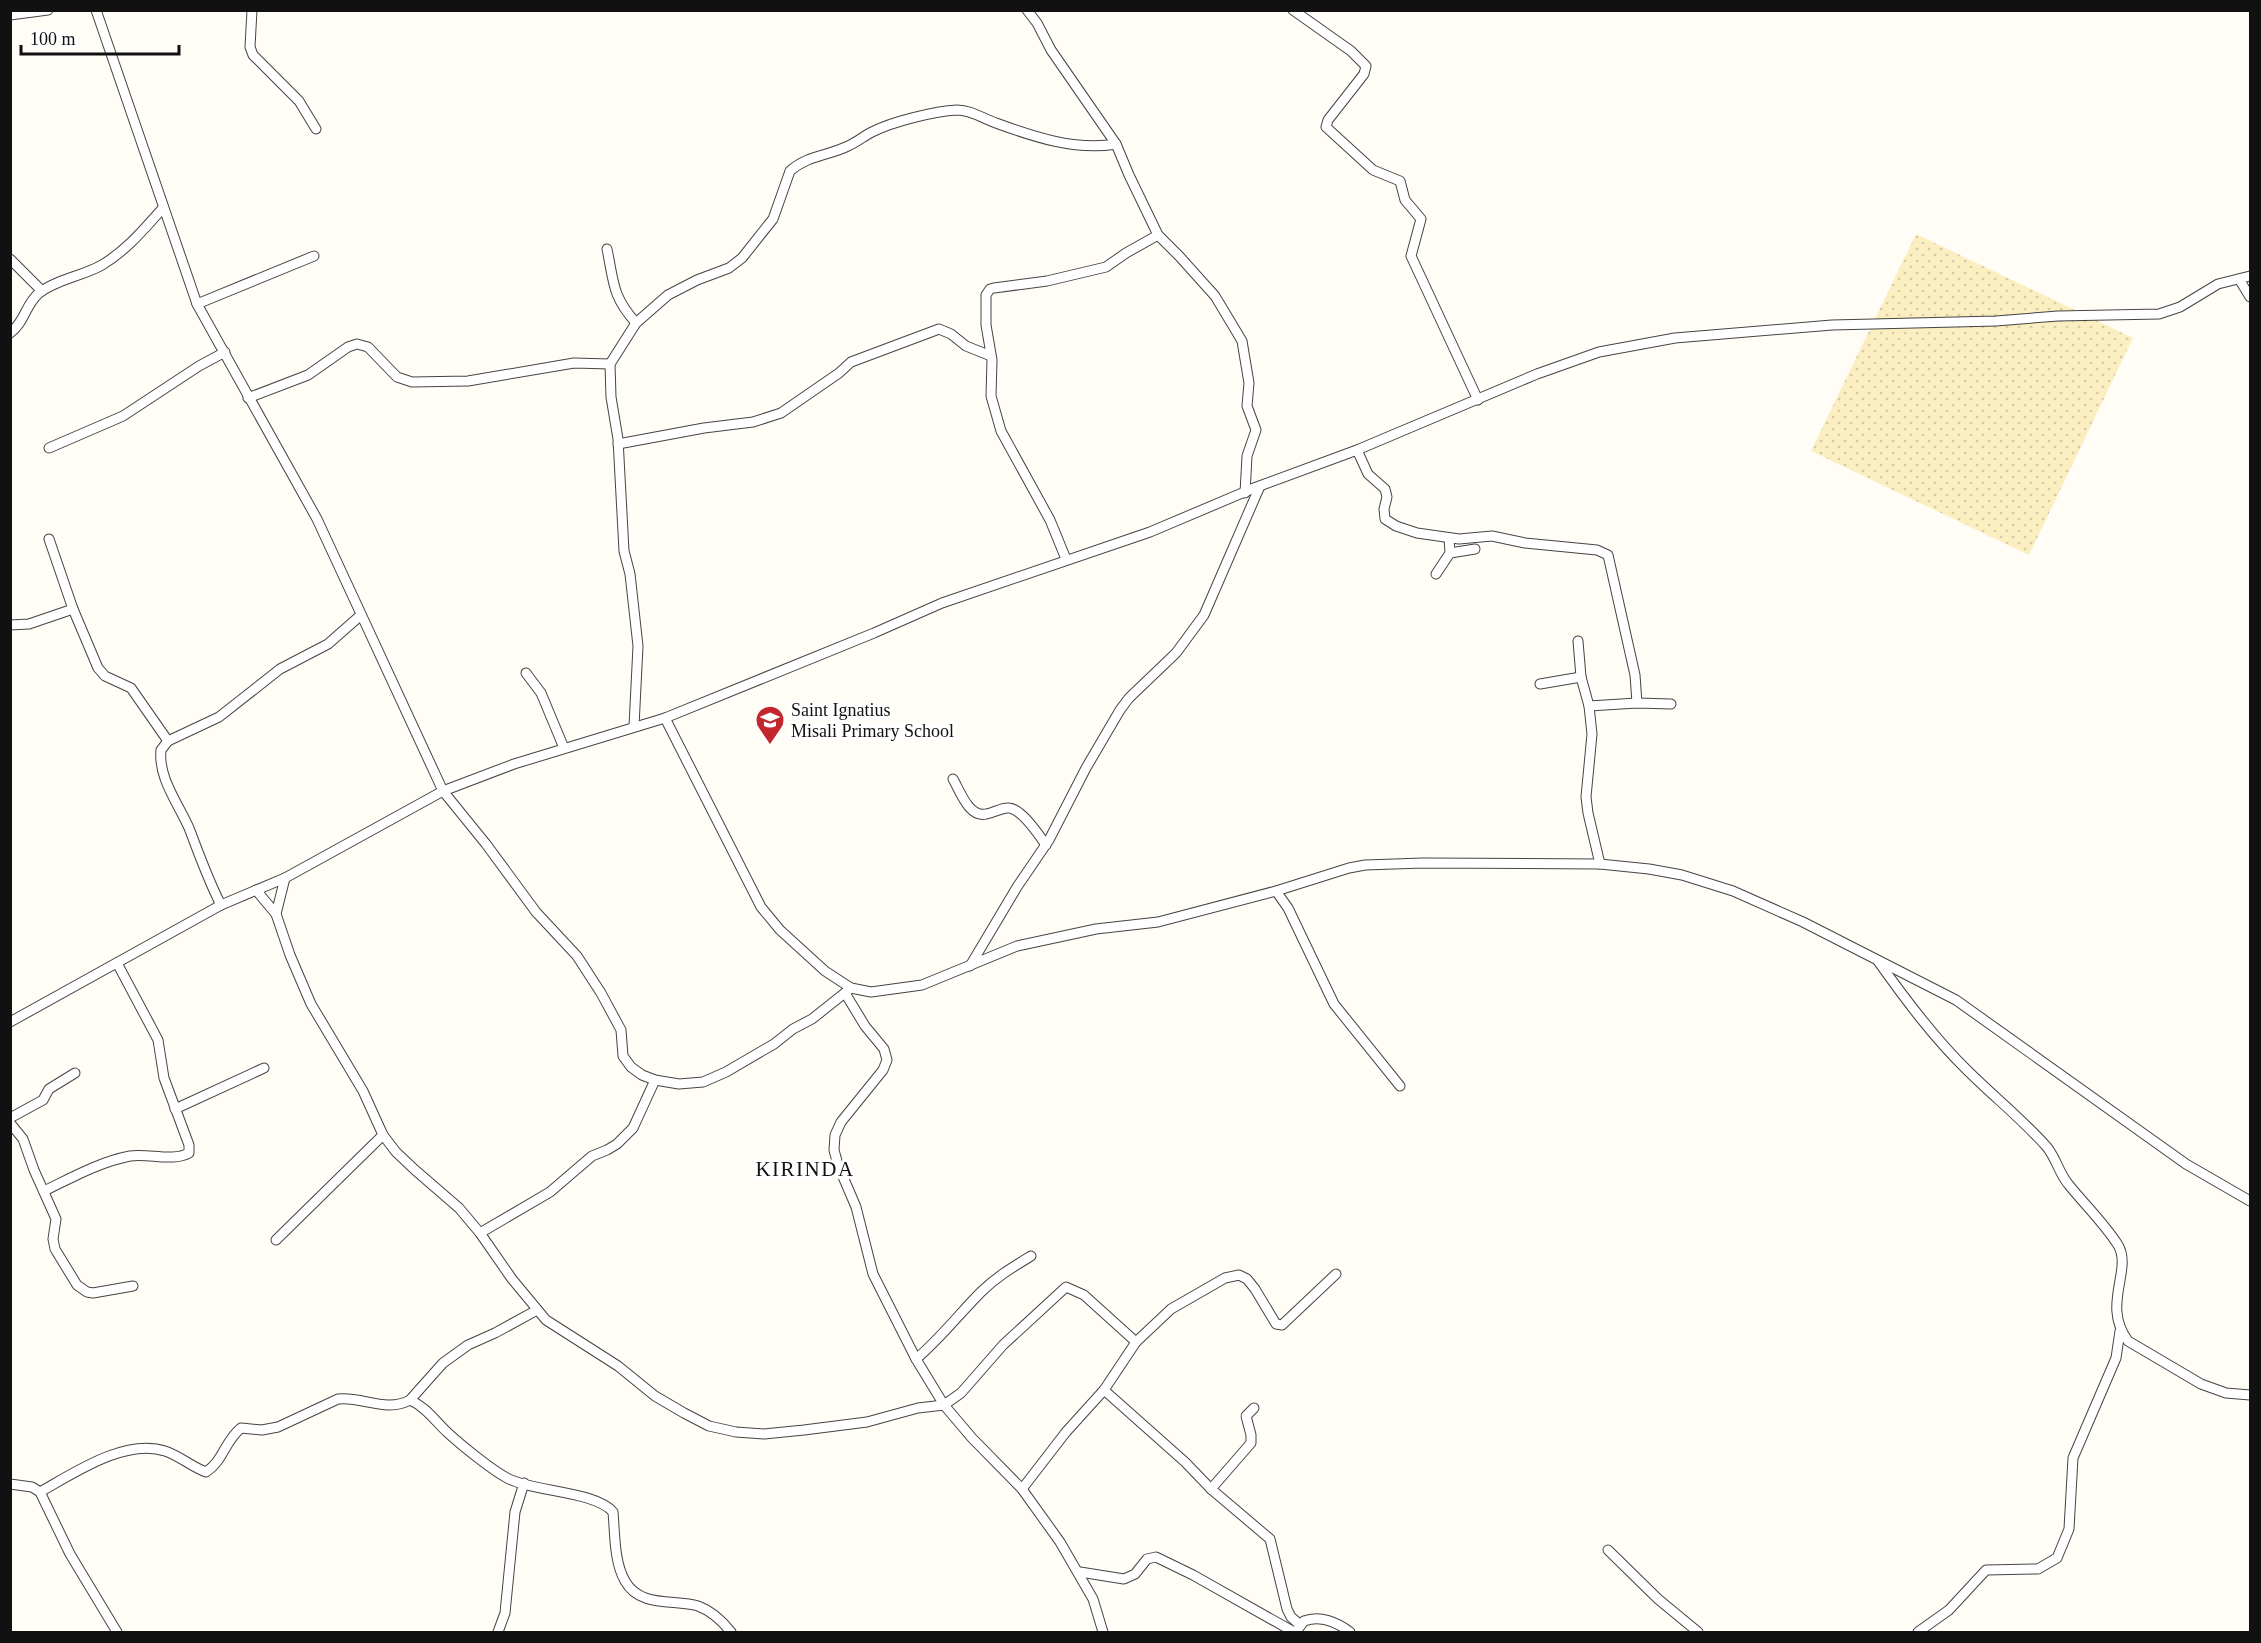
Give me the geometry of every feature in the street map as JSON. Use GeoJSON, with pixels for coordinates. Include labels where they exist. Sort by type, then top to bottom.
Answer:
{"type":"FeatureCollection","features":[{"type":"Feature","properties":{"kind":"street"},"geometry":{"type":"LineString","coordinates":[[10,15],[48,10]]}},
{"type":"Feature","properties":{"kind":"street"},"geometry":{"type":"LineString","coordinates":[[96,10],[197,304],[317,519],[443,791],[536,912],[577,956],[621,1030],[623,1056],[631,1067],[642,1075],[679,1084],[703,1082],[726,1072],[812,1019],[848,991],[871,992],[922,985],[1017,946],[1096,929],[1158,922],[1276,891],[1349,868],[1423,862],[1600,864],[1649,869],[1704,880],[1803,922],[1877,959],[1956,1000],[2186,1164],[2250,1201]]}},
{"type":"Feature","properties":{"kind":"street"},"geometry":{"type":"LineString","coordinates":[[252,10],[250,47],[253,55],[299,101],[316,129]]}},
{"type":"Feature","properties":{"kind":"street"},"geometry":{"type":"LineString","coordinates":[[1027,10],[1037,23],[1051,50],[1116,144],[1158,235],[1215,296],[1242,341],[1249,383],[1247,406],[1256,430],[1247,456],[1245,493]]}},
{"type":"Feature","properties":{"kind":"street"},"geometry":{"type":"LineString","coordinates":[[1293,10],[1351,51],[1366,66],[1364,74],[1328,120],[1326,127],[1373,170],[1400,181],[1405,200],[1421,219],[1411,256],[1478,400]]}},
{"type":"Feature","properties":{"kind":"street"},"geometry":{"type":"LineString","coordinates":[[634,726],[638,646],[630,574],[624,551],[618,444],[611,397],[610,364],[636,323],[668,295],[697,280],[729,268],[742,258],[773,219],[790,171],[796,166],[811,157],[837,152],[871,132],[891,124],[957,110],[971,112],[994,123],[1061,143],[1092,146],[1116,144]]}},
{"type":"Feature","properties":{"kind":"street"},"geometry":{"type":"LineString","coordinates":[[10,333],[22,321],[30,302],[42,291],[102,265],[133,242],[163,208]]}},
{"type":"Feature","properties":{"kind":"street"},"geometry":{"type":"LineString","coordinates":[[1066,560],[1050,520],[1001,431],[991,396],[991,356],[986,326],[986,295],[990,289],[1047,281],[1107,267],[1158,235]]}},
{"type":"Feature","properties":{"kind":"street"},"geometry":{"type":"LineString","coordinates":[[607,249],[616,297],[636,323]]}},
{"type":"Feature","properties":{"kind":"street"},"geometry":{"type":"LineString","coordinates":[[197,304],[314,256]]}},
{"type":"Feature","properties":{"kind":"street"},"geometry":{"type":"LineString","coordinates":[[10,260],[42,291]]}},
{"type":"Feature","properties":{"kind":"street"},"geometry":{"type":"LineString","coordinates":[[10,1022],[220,905],[285,878],[443,791],[514,764],[664,718],[942,603],[1150,532],[1260,486],[1357,450],[1537,374],[1599,352],[1675,338],[1832,326],[2159,314],[2181,307],[2218,284],[2250,276]]}},
{"type":"Feature","properties":{"kind":"street"},"geometry":{"type":"LineString","coordinates":[[2239,279],[2250,297]]}},
{"type":"Feature","properties":{"kind":"street"},"geometry":{"type":"LineString","coordinates":[[618,444],[704,428],[753,422],[781,413],[839,373],[850,362],[939,329],[951,334],[966,346],[991,356]]}},
{"type":"Feature","properties":{"kind":"street"},"geometry":{"type":"LineString","coordinates":[[248,398],[308,375],[348,347],[357,344],[368,347],[397,376],[412,382],[468,381],[574,363],[610,364]]}},
{"type":"Feature","properties":{"kind":"street"},"geometry":{"type":"LineString","coordinates":[[50,448],[123,416],[225,352]]}},
{"type":"Feature","properties":{"kind":"street"},"geometry":{"type":"LineString","coordinates":[[1357,450],[1368,474],[1385,489],[1387,497],[1384,509],[1385,519],[1396,526],[1418,533],[1459,539],[1492,536],[1526,543],[1597,550],[1608,555],[1635,675],[1637,703]]}},
{"type":"Feature","properties":{"kind":"street"},"geometry":{"type":"LineString","coordinates":[[970,966],[1017,887],[1046,845],[1086,768],[1120,710],[1129,698],[1176,653],[1204,615],[1260,486]]}},
{"type":"Feature","properties":{"kind":"street"},"geometry":{"type":"LineString","coordinates":[[1436,574],[1450,553],[1449,537]]}},
{"type":"Feature","properties":{"kind":"street"},"geometry":{"type":"LineString","coordinates":[[49,539],[73,609],[98,668],[105,676],[131,688],[168,741]]}},
{"type":"Feature","properties":{"kind":"street"},"geometry":{"type":"LineString","coordinates":[[1450,553],[1475,549]]}},
{"type":"Feature","properties":{"kind":"street"},"geometry":{"type":"LineString","coordinates":[[10,625],[29,624],[73,609]]}},
{"type":"Feature","properties":{"kind":"street"},"geometry":{"type":"LineString","coordinates":[[220,905],[188,826],[164,777],[161,750],[168,741],[219,717],[280,669],[328,644],[361,615]]}},
{"type":"Feature","properties":{"kind":"street"},"geometry":{"type":"LineString","coordinates":[[1578,641],[1581,677],[1589,706],[1592,734],[1586,797],[1600,864]]}},
{"type":"Feature","properties":{"kind":"street"},"geometry":{"type":"LineString","coordinates":[[526,673],[541,693],[564,748]]}},
{"type":"Feature","properties":{"kind":"street"},"geometry":{"type":"LineString","coordinates":[[1540,684],[1581,677]]}},
{"type":"Feature","properties":{"kind":"street"},"geometry":{"type":"LineString","coordinates":[[1589,706],[1637,703],[1671,704]]}},
{"type":"Feature","properties":{"kind":"street"},"geometry":{"type":"LineString","coordinates":[[664,718],[761,907],[780,930],[848,991],[865,1026],[884,1049],[887,1060],[883,1070],[842,1122],[836,1135],[834,1150],[856,1207],[873,1274],[916,1359],[944,1405],[972,1438],[1022,1489],[1080,1572],[1093,1599],[1103,1632]]}},
{"type":"Feature","properties":{"kind":"street"},"geometry":{"type":"LineString","coordinates":[[953,779],[971,810],[985,815],[1009,808],[1015,810],[1026,819],[1046,845]]}},
{"type":"Feature","properties":{"kind":"street"},"geometry":{"type":"LineString","coordinates":[[276,914],[285,878]]}},
{"type":"Feature","properties":{"kind":"street"},"geometry":{"type":"LineString","coordinates":[[256,890],[276,914],[290,955],[311,1004],[363,1091],[383,1135],[396,1152],[459,1208],[546,1320],[618,1366],[655,1396],[709,1426],[736,1432],[765,1434],[867,1422],[918,1408],[944,1405],[961,1393],[1003,1345],[1065,1287],[1084,1295],[1136,1342]]}},
{"type":"Feature","properties":{"kind":"street"},"geometry":{"type":"LineString","coordinates":[[1276,891],[1288,908],[1334,1004],[1400,1086]]}},
{"type":"Feature","properties":{"kind":"street"},"geometry":{"type":"LineString","coordinates":[[1877,959],[1905,999],[1965,1068],[2048,1148],[2067,1183],[2101,1221],[2119,1246],[2122,1260],[2116,1320],[2120,1331],[2128,1341],[2201,1384],[2226,1393],[2250,1395]]}},
{"type":"Feature","properties":{"kind":"street"},"geometry":{"type":"LineString","coordinates":[[44,1191],[100,1165],[127,1156],[186,1155],[189,1153],[189,1145],[164,1078],[158,1040],[117,963]]}},
{"type":"Feature","properties":{"kind":"street"},"geometry":{"type":"LineString","coordinates":[[175,1109],[264,1068]]}},
{"type":"Feature","properties":{"kind":"street"},"geometry":{"type":"LineString","coordinates":[[10,1118],[43,1100],[49,1089],[75,1072]]}},
{"type":"Feature","properties":{"kind":"street"},"geometry":{"type":"LineString","coordinates":[[480,1233],[550,1192],[592,1156],[617,1144],[633,1128],[655,1080]]}},
{"type":"Feature","properties":{"kind":"street"},"geometry":{"type":"LineString","coordinates":[[10,1123],[23,1138],[34,1170],[56,1219],[53,1245],[77,1285],[93,1293],[133,1286]]}},
{"type":"Feature","properties":{"kind":"street"},"geometry":{"type":"LineString","coordinates":[[276,1240],[383,1135]]}},
{"type":"Feature","properties":{"kind":"street"},"geometry":{"type":"LineString","coordinates":[[916,1359],[933,1344],[982,1290],[1004,1272],[1031,1256]]}},
{"type":"Feature","properties":{"kind":"street"},"geometry":{"type":"LineString","coordinates":[[1022,1489],[1066,1432],[1104,1389],[1136,1342],[1171,1309],[1225,1278],[1239,1275],[1247,1279],[1279,1326],[1290,1319],[1336,1274]]}},
{"type":"Feature","properties":{"kind":"street"},"geometry":{"type":"LineString","coordinates":[[40,1492],[84,1467],[110,1456],[139,1450],[162,1450],[206,1472],[217,1464],[233,1435],[241,1428],[262,1430],[278,1427],[338,1399],[349,1397],[391,1405],[410,1400],[443,1363],[468,1345],[537,1310]]}},
{"type":"Feature","properties":{"kind":"street"},"geometry":{"type":"LineString","coordinates":[[1918,1632],[1949,1610],[1986,1570],[2038,1569],[2057,1558],[2069,1529],[2073,1458],[2116,1358],[2120,1331]]}},
{"type":"Feature","properties":{"kind":"street"},"geometry":{"type":"LineString","coordinates":[[420,1389],[422,1406]]}},
{"type":"Feature","properties":{"kind":"street"},"geometry":{"type":"LineString","coordinates":[[1104,1389],[1185,1462],[1211,1489],[1270,1539],[1287,1609],[1297,1630]]}},
{"type":"Feature","properties":{"kind":"street"},"geometry":{"type":"LineString","coordinates":[[410,1400],[422,1406],[459,1442],[508,1479],[596,1502],[610,1509],[613,1512],[619,1562],[630,1587],[644,1598],[699,1607],[722,1621],[730,1632]]}},
{"type":"Feature","properties":{"kind":"street"},"geometry":{"type":"LineString","coordinates":[[1211,1489],[1251,1443],[1246,1416],[1254,1408]]}},
{"type":"Feature","properties":{"kind":"street"},"geometry":{"type":"LineString","coordinates":[[498,1632],[505,1613],[515,1512],[524,1483]]}},
{"type":"Feature","properties":{"kind":"street"},"geometry":{"type":"LineString","coordinates":[[10,1484],[32,1487],[40,1492],[70,1554],[117,1632]]}},
{"type":"Feature","properties":{"kind":"street"},"geometry":{"type":"LineString","coordinates":[[1608,1550],[1658,1599],[1698,1632]]}},
{"type":"Feature","properties":{"kind":"street"},"geometry":{"type":"LineString","coordinates":[[1080,1572],[1124,1578],[1135,1574],[1146,1559],[1160,1558],[1297,1630]]}},
{"type":"Feature","properties":{"kind":"street"},"geometry":{"type":"LineString","coordinates":[[1297,1630],[1309,1619],[1328,1620],[1350,1632]]}},
{"type":"Feature","properties":{"kind":"sand"},"geometry":{"type":"Polygon","coordinates":[[[1916,234],[2133,338],[2029,555],[1811,451],[1916,234]]]}},
{"type":"Feature","properties":{"kind":"place","name":"Saint Ignatius Misali Primary School"},"geometry":{"type":"Point","coordinates":[770,746]}},
{"type":"Feature","properties":{"kind":"district","name":"KIRINDA"},"geometry":{"type":"Point","coordinates":[805,1169]}}]}
